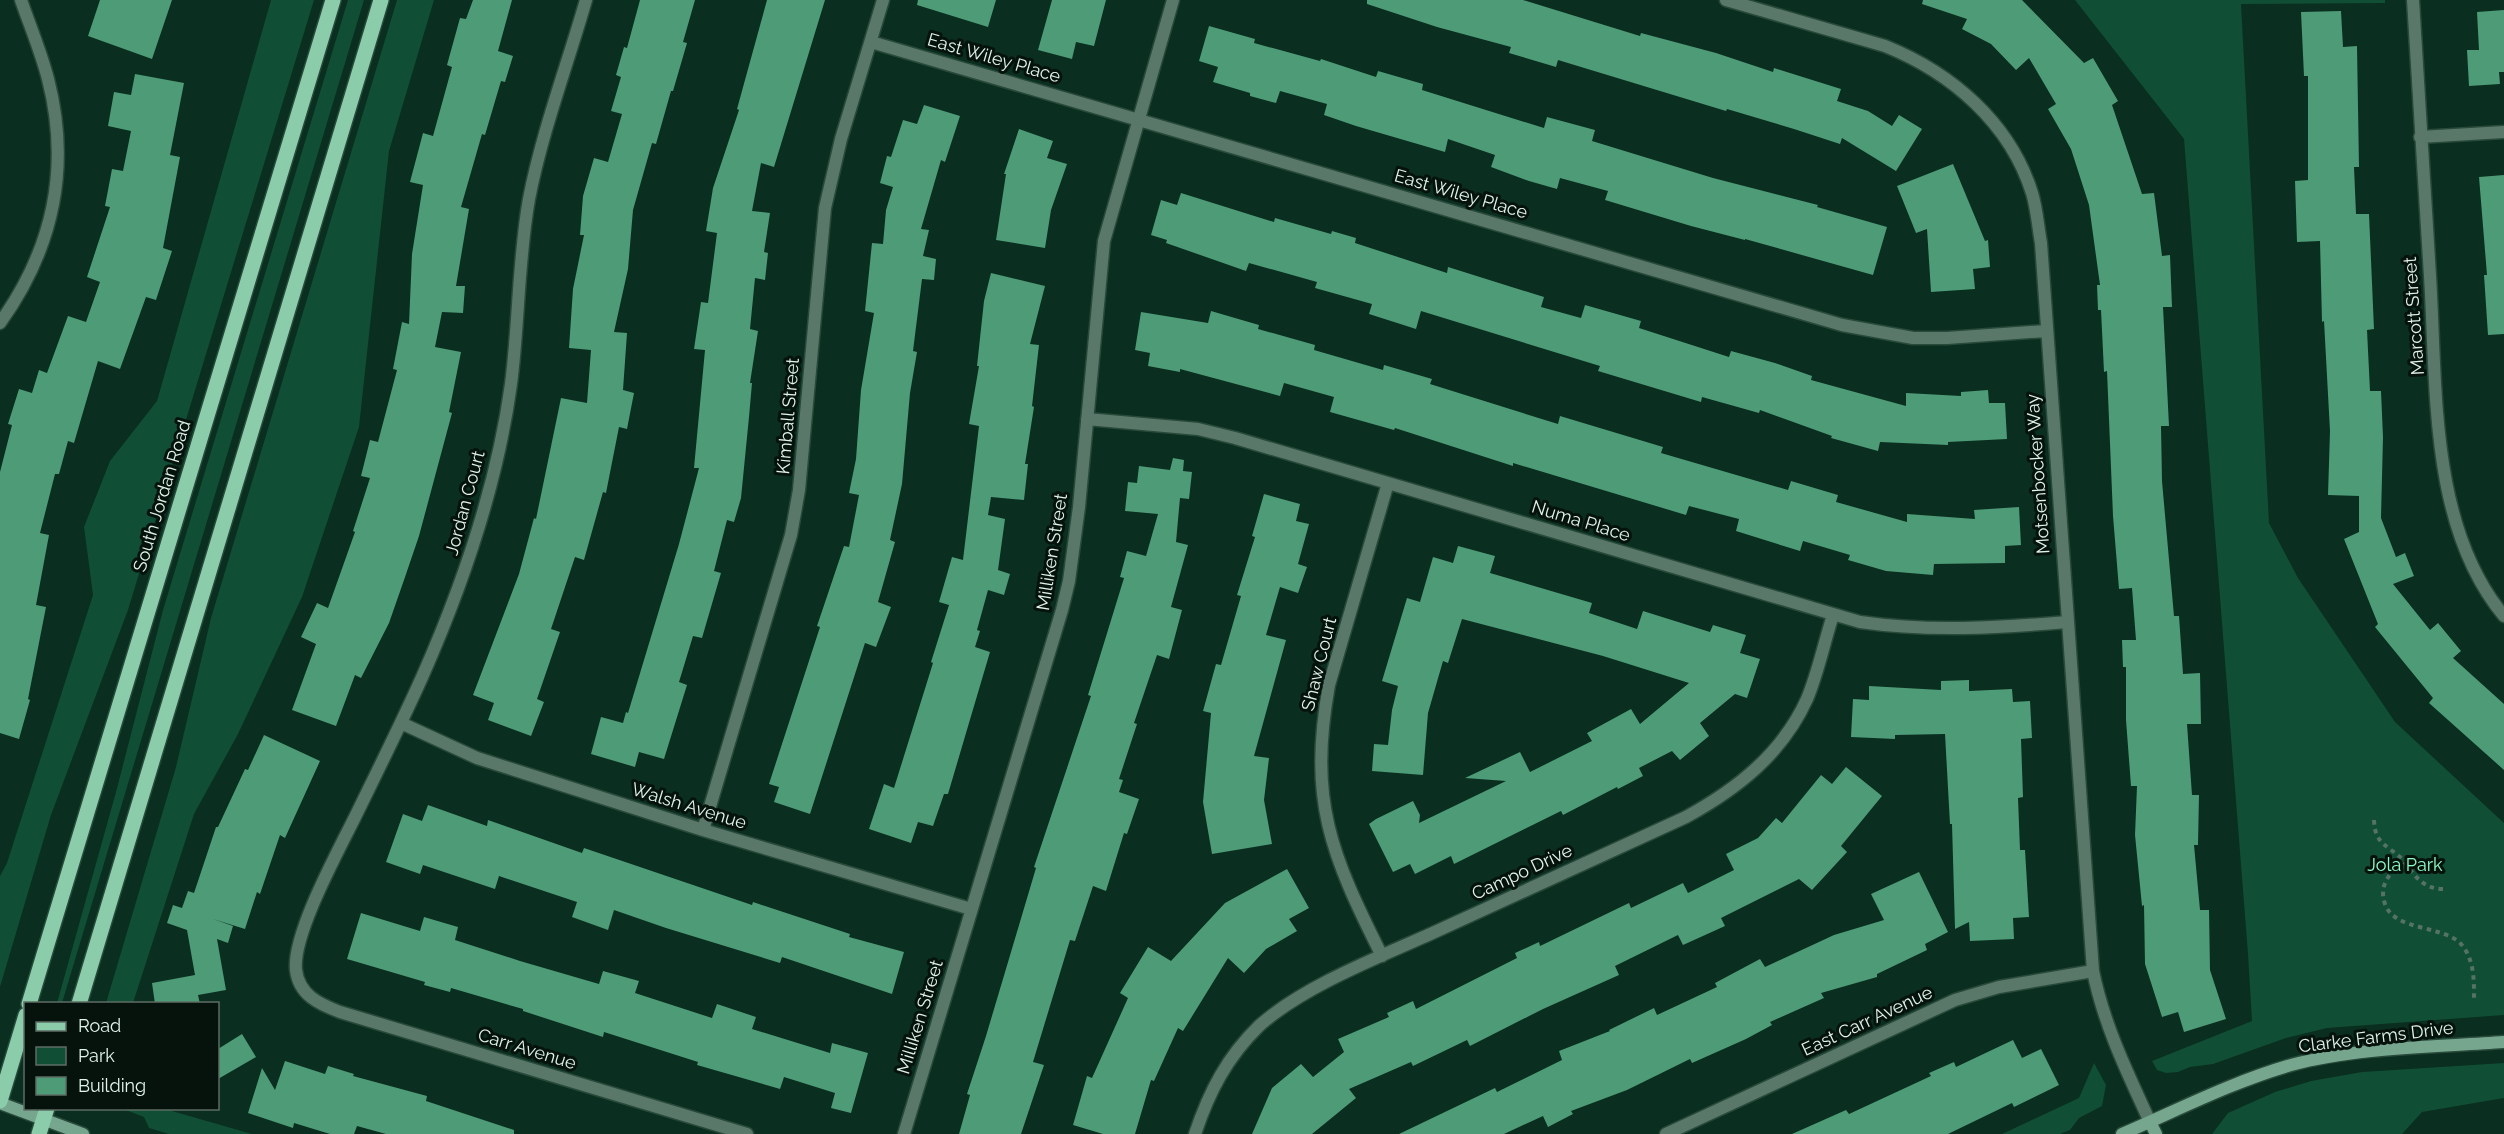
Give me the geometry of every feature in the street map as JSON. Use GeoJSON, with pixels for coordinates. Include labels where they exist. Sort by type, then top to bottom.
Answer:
{"type":"FeatureCollection","features":[{"type":"Feature","properties":{"kind":"main road","name":"South Jordan Road"},"geometry":{"type":"LineString","coordinates":[[30,1002],[333,0]]}},
{"type":"Feature","properties":{"kind":"main road"},"geometry":{"type":"LineString","coordinates":[[80,1002],[381,0]]}},
{"type":"Feature","properties":{"kind":"main road"},"geometry":{"type":"LineString","coordinates":[[0,1102],[24,1022]]}},
{"type":"Feature","properties":{"kind":"street"},"geometry":{"type":"LineString","coordinates":[[0,323],[26,284],[37,261],[51,215],[57,172],[58,149],[53,99],[21,0]]}},
{"type":"Feature","properties":{"kind":"street","name":"Jordan Court"},"geometry":{"type":"LineString","coordinates":[[302,989],[296,969],[298,951],[313,906],[401,723],[452,609],[472,551],[490,487],[510,386],[530,199],[540,156],[586,0]]}},
{"type":"Feature","properties":{"kind":"street","name":"Kimball Street"},"geometry":{"type":"LineString","coordinates":[[703,830],[793,524],[799,490],[825,208],[841,139],[883,0]]}},
{"type":"Feature","properties":{"kind":"street","name":"Milliken Street"},"geometry":{"type":"LineString","coordinates":[[904,1134],[1066,590],[1079,507],[1104,241],[1173,0]]}},
{"type":"Feature","properties":{"kind":"street","name":"Motsenbocker Way"},"geometry":{"type":"LineString","coordinates":[[1726,0],[1885,46],[1909,56],[1952,83],[1988,115],[2013,150],[2033,195],[2041,243],[2093,971],[2112,1039],[2150,1122]]}},
{"type":"Feature","properties":{"kind":"street","name":"Marcott Street"},"geometry":{"type":"LineString","coordinates":[[2413,0],[2440,434],[2448,495],[2473,569],[2504,616]]}},
{"type":"Feature","properties":{"kind":"street","name":"East Wiley Place"},"geometry":{"type":"LineString","coordinates":[[871,42],[1874,332],[1912,338],[1947,338],[2046,331]]}},
{"type":"Feature","properties":{"kind":"street"},"geometry":{"type":"LineString","coordinates":[[2420,137],[2504,132]]}},
{"type":"Feature","properties":{"kind":"street","name":"Numa Place"},"geometry":{"type":"LineString","coordinates":[[1087,419],[1198,429],[1235,438],[1860,622],[1914,628],[1952,629],[2067,622]]}},
{"type":"Feature","properties":{"kind":"street","name":"Shaw Court"},"geometry":{"type":"LineString","coordinates":[[1382,956],[1336,856],[1328,828],[1320,771],[1323,717],[1329,686],[1388,483]]}},
{"type":"Feature","properties":{"kind":"street","name":"Campo Drive"},"geometry":{"type":"LineString","coordinates":[[1195,1134],[1211,1090],[1221,1071],[1260,1026],[1289,1003],[1382,956],[1686,817],[1727,793],[1762,764],[1789,732],[1807,698],[1833,615]]}},
{"type":"Feature","properties":{"kind":"street","name":"Walsh Avenue"},"geometry":{"type":"LineString","coordinates":[[401,723],[477,758],[703,830],[971,909]]}},
{"type":"Feature","properties":{"kind":"street","name":"East Carr Avenue"},"geometry":{"type":"LineString","coordinates":[[1666,1134],[1955,1000],[1999,987],[2093,971]]}},
{"type":"Feature","properties":{"kind":"street","name":"Carr Avenue"},"geometry":{"type":"LineString","coordinates":[[302,989],[318,1004],[340,1012],[747,1134]]}},
{"type":"Feature","properties":{"kind":"street","name":"Clarke Farms Drive"},"geometry":{"type":"LineString","coordinates":[[2122,1134],[2253,1077],[2310,1060],[2374,1052],[2504,1042]]}},
{"type":"Feature","properties":{"kind":"street"},"geometry":{"type":"LineString","coordinates":[[0,1102],[43,1121],[83,1134]]}},
{"type":"Feature","properties":{"kind":"street"},"geometry":{"type":"LineString","coordinates":[[2150,1122],[2156,1134]]}},
{"type":"Feature","properties":{"kind":"path"},"geometry":{"type":"LineString","coordinates":[[2374,820],[2376,836],[2381,843],[2403,860],[2418,880],[2436,889],[2443,889]]}},
{"type":"Feature","properties":{"kind":"path"},"geometry":{"type":"LineString","coordinates":[[2403,860],[2385,879],[2382,896],[2386,909],[2399,919],[2453,938],[2462,945],[2473,968],[2474,1002]]}},
{"type":"Feature","properties":{"kind":"green space"},"geometry":{"type":"Polygon","coordinates":[[[271,0],[314,0],[128,610],[51,815],[0,987],[0,876],[7,863],[93,595],[84,527],[110,461],[157,401],[271,0]]]}},
{"type":"Feature","properties":{"kind":"green space"},"geometry":{"type":"Polygon","coordinates":[[[348,0],[364,0],[62,1002],[57,1002],[116,792],[163,610],[348,0]]]}},
{"type":"Feature","properties":{"kind":"green space"},"geometry":{"type":"Polygon","coordinates":[[[397,0],[434,0],[389,151],[359,427],[302,597],[238,734],[194,814],[133,1002],[106,1002],[176,767],[211,618],[397,0]]]}},
{"type":"Feature","properties":{"kind":"green space","name":"Jola Park"},"geometry":{"type":"Polygon","coordinates":[[[2075,0],[2385,0],[2385,3],[2241,4],[2269,523],[2298,578],[2395,722],[2504,823],[2504,1015],[2327,1028],[2286,1038],[2213,1064],[2190,1067],[2178,1072],[2166,1073],[2157,1070],[2152,1061],[2252,1021],[2248,954],[2184,139],[2075,0]]]}},
{"type":"Feature","properties":{"kind":"green space"},"geometry":{"type":"Polygon","coordinates":[[[2094,1063],[2106,1085],[2102,1106],[2079,1118],[2070,1130],[2060,1134],[2002,1134],[2079,1098],[2094,1063]]]}},
{"type":"Feature","properties":{"kind":"green space"},"geometry":{"type":"Polygon","coordinates":[[[2504,1063],[2504,1098],[2422,1112],[2402,1134],[2212,1134],[2228,1113],[2275,1092],[2311,1081],[2362,1072],[2504,1063]]]}},
{"type":"Feature","properties":{"kind":"green space"},"geometry":{"type":"Polygon","coordinates":[[[126,1110],[168,1110],[252,1134],[169,1134],[149,1128],[144,1117],[126,1110]]]}},
{"type":"Feature","properties":{"kind":"building"},"geometry":{"type":"Polygon","coordinates":[[[100,0],[172,0],[152,59],[88,36],[100,0]]]}},
{"type":"Feature","properties":{"kind":"building"},"geometry":{"type":"Polygon","coordinates":[[[473,0],[512,0],[498,51],[513,56],[505,82],[501,81],[485,135],[482,134],[461,207],[469,209],[456,286],[465,286],[463,313],[442,312],[435,347],[461,352],[449,412],[452,413],[419,536],[389,623],[361,678],[355,675],[336,726],[292,710],[316,644],[301,637],[317,603],[328,608],[355,532],[353,531],[370,478],[361,476],[370,440],[378,442],[397,370],[393,369],[402,322],[409,324],[412,254],[423,185],[410,182],[423,133],[433,136],[452,67],[447,65],[460,18],[466,19],[473,0]]]}},
{"type":"Feature","properties":{"kind":"building"},"geometry":{"type":"Polygon","coordinates":[[[640,0],[695,0],[683,42],[687,43],[673,91],[671,91],[656,144],[652,143],[633,210],[628,269],[614,332],[627,333],[623,390],[634,393],[627,429],[619,427],[606,493],[603,492],[584,560],[575,557],[551,629],[560,632],[537,699],[544,702],[531,736],[488,720],[494,703],[473,695],[519,574],[534,518],[536,519],[561,398],[587,403],[591,350],[569,348],[573,289],[584,235],[580,235],[583,196],[594,158],[608,162],[622,114],[611,111],[621,77],[616,75],[624,47],[627,48],[640,0]]]}},
{"type":"Feature","properties":{"kind":"building"},"geometry":{"type":"Polygon","coordinates":[[[767,0],[825,0],[774,167],[761,163],[752,211],[770,213],[764,252],[768,253],[765,280],[755,278],[750,329],[758,331],[750,383],[752,383],[741,498],[734,522],[727,520],[714,571],[721,573],[702,638],[693,636],[679,682],[687,685],[664,759],[639,752],[635,767],[591,754],[601,717],[623,723],[626,712],[628,713],[679,544],[699,468],[694,468],[705,350],[694,349],[701,302],[708,303],[717,233],[706,231],[713,188],[739,110],[737,109],[767,0]]]}},
{"type":"Feature","properties":{"kind":"building"},"geometry":{"type":"Polygon","coordinates":[[[918,0],[996,0],[988,27],[917,5],[918,0]]]}},
{"type":"Feature","properties":{"kind":"building"},"geometry":{"type":"Polygon","coordinates":[[[1052,0],[1106,0],[1094,46],[1076,42],[1072,59],[1038,50],[1052,0]]]}},
{"type":"Feature","properties":{"kind":"building"},"geometry":{"type":"Polygon","coordinates":[[[1367,0],[1523,0],[1640,36],[1641,33],[1716,53],[1773,72],[1774,68],[1841,89],[1837,101],[1868,111],[1892,126],[1899,115],[1922,129],[1896,171],[1842,138],[1840,144],[1558,60],[1556,67],[1509,53],[1511,47],[1437,27],[1367,4],[1367,0]]]}},
{"type":"Feature","properties":{"kind":"building"},"geometry":{"type":"Polygon","coordinates":[[[1923,0],[2022,0],[2084,63],[2093,58],[2118,101],[2112,105],[2142,194],[2154,193],[2162,256],[2170,255],[2172,307],[2163,307],[2169,426],[2161,426],[2162,481],[2174,616],[2179,616],[2183,674],[2200,673],[2201,724],[2187,724],[2192,795],[2199,795],[2198,845],[2194,845],[2200,910],[2209,910],[2210,970],[2226,1019],[2184,1032],[2178,1012],[2162,1017],[2145,964],[2144,905],[2142,906],[2135,835],[2137,786],[2131,786],[2126,720],[2126,667],[2123,667],[2122,640],[2136,640],[2132,588],[2119,589],[2113,516],[2107,371],[2104,372],[2101,310],[2098,310],[2097,285],[2100,285],[2089,205],[2071,149],[2048,109],[2056,104],[2029,58],[2016,70],[1991,44],[1962,29],[1967,19],[1922,4],[1923,0]]]}},
{"type":"Feature","properties":{"kind":"building"},"geometry":{"type":"Polygon","coordinates":[[[2504,10],[2504,72],[2499,72],[2500,84],[2469,86],[2467,50],[2479,50],[2477,12],[2504,10]]]}},
{"type":"Feature","properties":{"kind":"building"},"geometry":{"type":"Polygon","coordinates":[[[2341,11],[2343,47],[2357,46],[2359,167],[2354,167],[2356,214],[2369,214],[2374,329],[2367,330],[2370,391],[2381,391],[2383,437],[2381,518],[2396,557],[2405,553],[2414,576],[2393,584],[2430,630],[2438,623],[2461,651],[2453,658],[2504,704],[2504,770],[2429,703],[2433,698],[2375,627],[2378,624],[2344,539],[2359,532],[2359,496],[2328,495],[2330,431],[2324,321],[2322,322],[2320,241],[2297,242],[2295,181],[2308,180],[2308,76],[2304,76],[2301,12],[2341,11]]]}},
{"type":"Feature","properties":{"kind":"building"},"geometry":{"type":"Polygon","coordinates":[[[1209,26],[1255,39],[1254,43],[1320,61],[1321,59],[1376,77],[1378,71],[1423,84],[1422,90],[1544,128],[1547,117],[1595,130],[1592,141],[1713,178],[1818,205],[1817,207],[1887,227],[1873,275],[1691,226],[1605,200],[1608,191],[1560,178],[1557,189],[1529,181],[1491,167],[1495,155],[1448,139],[1445,152],[1356,126],[1324,115],[1327,104],[1280,91],[1276,103],[1250,96],[1250,93],[1213,82],[1218,67],[1199,61],[1209,26]]]}},
{"type":"Feature","properties":{"kind":"building"},"geometry":{"type":"Polygon","coordinates":[[[135,74],[184,83],[170,155],[180,157],[163,248],[172,251],[156,300],[146,297],[120,369],[98,361],[74,443],[68,441],[59,474],[55,474],[40,533],[49,535],[36,605],[46,607],[28,699],[30,700],[19,739],[0,733],[0,472],[12,425],[8,424],[19,389],[32,393],[39,370],[47,373],[68,316],[86,322],[100,282],[87,277],[110,207],[105,206],[112,169],[123,171],[131,131],[108,126],[114,92],[131,95],[135,74]]]}},
{"type":"Feature","properties":{"kind":"building"},"geometry":{"type":"Polygon","coordinates":[[[924,105],[960,116],[945,162],[941,160],[921,229],[929,230],[923,256],[936,259],[934,280],[922,279],[913,351],[917,352],[910,393],[902,484],[890,540],[895,542],[878,602],[891,607],[876,647],[865,643],[810,814],[774,802],[779,787],[769,784],[844,546],[849,547],[859,495],[849,493],[856,459],[861,390],[874,313],[865,311],[872,243],[883,244],[886,210],[893,187],[880,183],[887,156],[891,157],[903,120],[917,124],[924,105]]]}},
{"type":"Feature","properties":{"kind":"building"},"geometry":{"type":"Polygon","coordinates":[[[1019,129],[1053,141],[1047,158],[1067,164],[1051,210],[1045,248],[996,240],[1006,174],[1004,174],[1019,129]]]}},
{"type":"Feature","properties":{"kind":"building"},"geometry":{"type":"Polygon","coordinates":[[[1953,164],[1985,241],[1988,240],[1990,267],[1973,269],[1975,289],[1931,292],[1927,229],[1916,233],[1897,186],[1953,164]]]}},
{"type":"Feature","properties":{"kind":"building"},"geometry":{"type":"Polygon","coordinates":[[[2504,175],[2504,334],[2488,335],[2484,275],[2487,275],[2479,177],[2504,175]]]}},
{"type":"Feature","properties":{"kind":"building"},"geometry":{"type":"Polygon","coordinates":[[[1181,193],[1274,222],[1275,218],[1331,234],[1332,231],[1356,238],[1355,243],[1447,273],[1448,267],[1544,297],[1541,307],[1581,318],[1585,305],[1641,321],[1639,328],[1729,357],[1731,351],[1775,363],[1812,376],[1811,380],[1906,406],[1906,393],[1961,396],[1961,392],[1988,390],[1989,403],[2005,403],[2007,439],[1948,442],[1948,445],[1880,442],[1878,451],[1831,438],[1832,436],[1760,410],[1759,413],[1702,397],[1701,402],[1598,371],[1600,366],[1421,311],[1416,329],[1369,314],[1372,304],[1315,288],[1317,282],[1249,263],[1246,271],[1166,243],[1167,240],[1151,235],[1161,200],[1177,205],[1181,193]]]}},
{"type":"Feature","properties":{"kind":"building"},"geometry":{"type":"Polygon","coordinates":[[[991,273],[1045,286],[1030,344],[1039,345],[1032,406],[1034,407],[1025,464],[1028,464],[1024,500],[991,497],[988,515],[1005,519],[998,570],[1010,574],[1004,595],[988,590],[977,630],[980,631],[975,647],[990,652],[948,794],[944,794],[933,826],[918,822],[911,843],[869,829],[884,784],[894,788],[933,663],[931,662],[949,605],[939,602],[952,557],[963,560],[979,426],[969,424],[979,366],[977,366],[984,301],[991,273]]]}},
{"type":"Feature","properties":{"kind":"building"},"geometry":{"type":"Polygon","coordinates":[[[1211,311],[1259,325],[1258,329],[1315,345],[1314,350],[1383,370],[1384,365],[1432,379],[1430,384],[1558,424],[1560,416],[1663,447],[1661,453],[1788,490],[1791,481],[1838,495],[1836,502],[1907,522],[1907,514],[1975,519],[1974,510],[2019,507],[2021,545],[2005,546],[2005,563],[1934,564],[1933,575],[1886,571],[1848,560],[1850,555],[1803,541],[1800,551],[1736,531],[1739,519],[1689,506],[1686,515],[1513,463],[1513,466],[1395,428],[1394,430],[1330,412],[1334,397],[1284,383],[1280,396],[1180,369],[1180,372],[1148,366],[1150,353],[1135,350],[1141,312],[1208,323],[1211,311]]]}},
{"type":"Feature","properties":{"kind":"building"},"geometry":{"type":"Polygon","coordinates":[[[1173,458],[1184,460],[1183,471],[1192,472],[1189,499],[1180,498],[1176,542],[1188,545],[1171,607],[1182,610],[1169,659],[1157,655],[1134,723],[1137,724],[1119,779],[1123,780],[1119,792],[1139,799],[1127,834],[1124,833],[1106,891],[1093,886],[1075,941],[1070,940],[1033,1062],[1044,1065],[1021,1134],[959,1134],[970,1095],[967,1094],[1036,868],[1034,867],[1091,696],[1088,695],[1124,578],[1120,577],[1127,551],[1146,556],[1158,514],[1125,511],[1128,482],[1137,483],[1139,466],[1170,470],[1173,458]]]}},
{"type":"Feature","properties":{"kind":"building"},"geometry":{"type":"Polygon","coordinates":[[[1264,494],[1300,504],[1296,521],[1309,524],[1298,564],[1307,567],[1298,593],[1280,587],[1266,635],[1286,640],[1254,756],[1269,758],[1264,800],[1272,844],[1212,854],[1203,802],[1211,713],[1203,711],[1216,664],[1221,665],[1241,596],[1237,595],[1255,537],[1252,536],[1264,494]]]}},
{"type":"Feature","properties":{"kind":"building"},"geometry":{"type":"Polygon","coordinates":[[[1458,546],[1495,556],[1490,573],[1592,603],[1589,613],[1637,629],[1643,611],[1710,632],[1713,625],[1746,635],[1740,653],[1760,659],[1747,698],[1735,694],[1700,723],[1709,736],[1680,760],[1672,751],[1639,768],[1643,776],[1618,789],[1617,787],[1563,815],[1561,811],[1454,864],[1451,856],[1415,874],[1410,864],[1393,872],[1369,824],[1376,819],[1413,801],[1420,815],[1419,823],[1506,781],[1465,778],[1520,752],[1530,772],[1592,741],[1587,733],[1631,709],[1640,724],[1689,683],[1603,656],[1462,619],[1448,663],[1443,661],[1428,713],[1423,775],[1372,771],[1374,744],[1388,745],[1392,710],[1398,686],[1382,681],[1407,598],[1420,602],[1433,557],[1453,563],[1458,546]]]}},
{"type":"Feature","properties":{"kind":"building"},"geometry":{"type":"Polygon","coordinates":[[[1969,680],[1969,691],[2012,689],[2013,702],[2030,701],[2032,738],[2021,739],[2023,797],[2018,798],[2020,850],[2025,850],[2029,917],[2013,918],[2014,939],[1970,941],[1969,922],[1955,929],[1952,824],[1950,824],[1945,734],[1895,735],[1895,739],[1851,737],[1853,699],[1869,700],[1869,686],[1941,690],[1941,681],[1969,680]]]}},
{"type":"Feature","properties":{"kind":"building"},"geometry":{"type":"Polygon","coordinates":[[[264,735],[320,761],[285,838],[280,835],[260,894],[257,892],[245,929],[213,919],[233,926],[228,943],[217,939],[226,990],[198,995],[200,1002],[155,1002],[152,983],[195,975],[187,930],[167,923],[173,905],[182,908],[188,891],[194,893],[216,827],[245,769],[248,770],[264,735]]]}},
{"type":"Feature","properties":{"kind":"building"},"geometry":{"type":"Polygon","coordinates":[[[1846,767],[1882,796],[1841,846],[1847,852],[1812,890],[1799,879],[1721,918],[1725,926],[1683,945],[1678,935],[1615,966],[1619,975],[1543,1009],[1470,1046],[1467,1040],[1413,1066],[1411,1062],[1349,1089],[1356,1098],[1312,1134],[1252,1134],[1272,1088],[1301,1064],[1313,1077],[1344,1052],[1338,1039],[1389,1017],[1387,1013],[1413,1001],[1416,1009],[1517,958],[1515,953],[1539,942],[1540,946],[1629,903],[1631,908],[1683,883],[1688,893],[1734,870],[1726,854],[1758,838],[1776,818],[1782,823],[1821,775],[1832,784],[1846,767]]]}},
{"type":"Feature","properties":{"kind":"building"},"geometry":{"type":"Polygon","coordinates":[[[428,805],[487,826],[488,820],[582,853],[584,848],[752,905],[753,902],[850,934],[849,937],[904,952],[892,994],[782,957],[780,963],[614,910],[608,930],[572,917],[577,902],[499,876],[495,889],[423,865],[420,874],[386,862],[403,814],[422,821],[428,805]]]}},
{"type":"Feature","properties":{"kind":"building"},"geometry":{"type":"Polygon","coordinates":[[[1287,869],[1309,908],[1289,919],[1297,931],[1266,949],[1244,973],[1228,958],[1183,1031],[1178,1028],[1154,1081],[1151,1080],[1135,1134],[1103,1134],[1073,1125],[1087,1076],[1092,1078],[1128,998],[1120,993],[1148,947],[1171,961],[1225,903],[1287,869]]]}},
{"type":"Feature","properties":{"kind":"building"},"geometry":{"type":"Polygon","coordinates":[[[1919,872],[1948,932],[1925,944],[1927,950],[1877,974],[1877,977],[1821,993],[1824,998],[1770,1022],[1772,1025],[1746,1039],[1692,1063],[1690,1059],[1627,1090],[1571,1111],[1573,1114],[1548,1127],[1543,1116],[1504,1134],[1399,1134],[1495,1088],[1497,1092],[1562,1060],[1559,1051],[1610,1031],[1654,1008],[1657,1015],[1717,987],[1715,983],[1760,959],[1765,967],[1834,935],[1884,920],[1871,894],[1919,872]]]}},
{"type":"Feature","properties":{"kind":"building"},"geometry":{"type":"Polygon","coordinates":[[[361,913],[420,931],[424,917],[458,927],[455,940],[520,961],[599,984],[603,971],[639,981],[635,993],[712,1018],[717,1004],[756,1017],[752,1029],[830,1053],[832,1043],[868,1053],[851,1113],[831,1108],[835,1093],[784,1077],[780,1089],[697,1065],[698,1062],[604,1032],[603,1037],[523,1011],[523,1009],[451,988],[450,992],[424,985],[425,982],[347,959],[361,913]]]}},
{"type":"Feature","properties":{"kind":"building"},"geometry":{"type":"Polygon","coordinates":[[[242,1034],[256,1057],[219,1078],[219,1048],[242,1034]]]}},
{"type":"Feature","properties":{"kind":"building"},"geometry":{"type":"Polygon","coordinates":[[[2013,1040],[2022,1058],[2041,1049],[2059,1085],[2014,1107],[2012,1103],[1948,1134],[1792,1134],[1846,1110],[1849,1114],[1931,1076],[1929,1073],[1954,1062],[1956,1067],[2013,1040]]]}},
{"type":"Feature","properties":{"kind":"building"},"geometry":{"type":"Polygon","coordinates":[[[285,1061],[325,1074],[328,1066],[354,1074],[353,1076],[427,1096],[426,1101],[514,1130],[514,1134],[386,1134],[357,1126],[354,1134],[330,1134],[294,1123],[293,1128],[248,1113],[262,1068],[275,1090],[285,1061]]]}}]}
